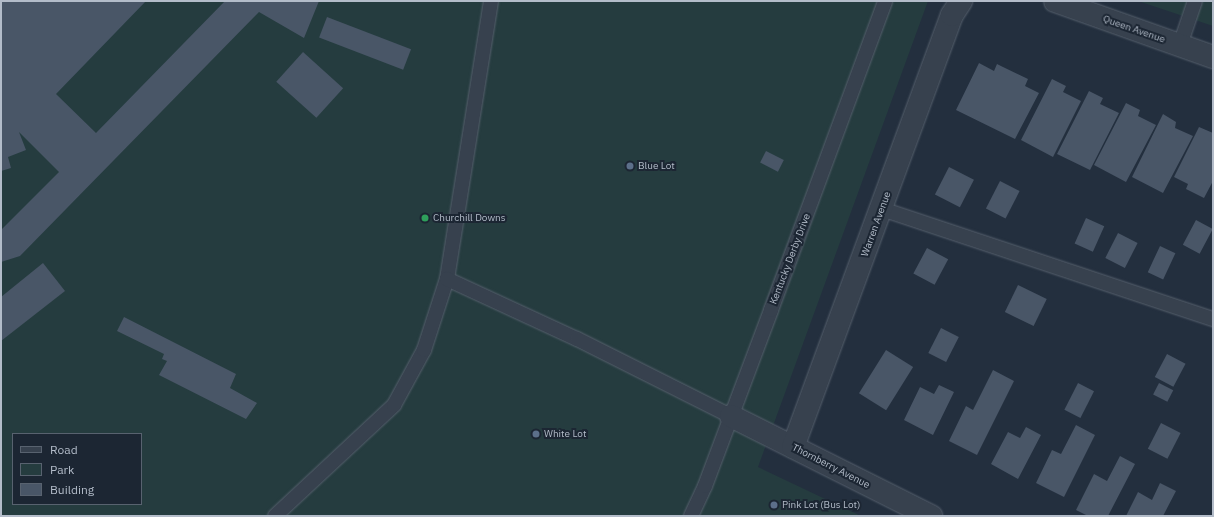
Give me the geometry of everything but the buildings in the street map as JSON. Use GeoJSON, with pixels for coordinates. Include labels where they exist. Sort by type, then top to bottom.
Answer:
{"type":"FeatureCollection","features":[{"type":"Feature","properties":{"kind":"street","name":"Warren Avenue"},"geometry":{"type":"LineString","coordinates":[[793,447],[952,15],[961,1]]}},
{"type":"Feature","properties":{"kind":"street","name":"Queen Avenue"},"geometry":{"type":"LineString","coordinates":[[1055,1],[1213,57]]}},
{"type":"Feature","properties":{"kind":"street","name":"Thornberry Avenue"},"geometry":{"type":"LineString","coordinates":[[731,416],[931,516]]}},
{"type":"Feature","properties":{"kind":"lane"},"geometry":{"type":"LineString","coordinates":[[275,516],[394,405],[424,350],[448,279],[491,1]]}},
{"type":"Feature","properties":{"kind":"lane","name":"Kentucky Derby Drive"},"geometry":{"type":"LineString","coordinates":[[691,516],[731,416],[885,1]]}},
{"type":"Feature","properties":{"kind":"lane"},"geometry":{"type":"LineString","coordinates":[[1180,46],[1195,1]]}},
{"type":"Feature","properties":{"kind":"lane"},"geometry":{"type":"LineString","coordinates":[[882,208],[1213,319]]}},
{"type":"Feature","properties":{"kind":"lane"},"geometry":{"type":"LineString","coordinates":[[448,279],[578,339],[731,416]]}},
{"type":"Feature","properties":{"kind":"green space","name":"Churchill Downs"},"geometry":{"type":"Polygon","coordinates":[[[1,1],[928,1],[758,467],[861,516],[1,516],[1,1]]]}},
{"type":"Feature","properties":{"kind":"green space"},"geometry":{"type":"Polygon","coordinates":[[[1138,1],[1213,1],[1213,26],[1138,1]]]}},
{"type":"Feature","properties":{"kind":"place","name":"Blue Lot"},"geometry":{"type":"Point","coordinates":[630,166]}},
{"type":"Feature","properties":{"kind":"place","name":"Churchill Downs"},"geometry":{"type":"Point","coordinates":[425,218]}},
{"type":"Feature","properties":{"kind":"place","name":"White Lot"},"geometry":{"type":"Point","coordinates":[536,434]}},
{"type":"Feature","properties":{"kind":"place","name":"Pink Lot (Bus Lot)"},"geometry":{"type":"Point","coordinates":[774,505]}}]}
